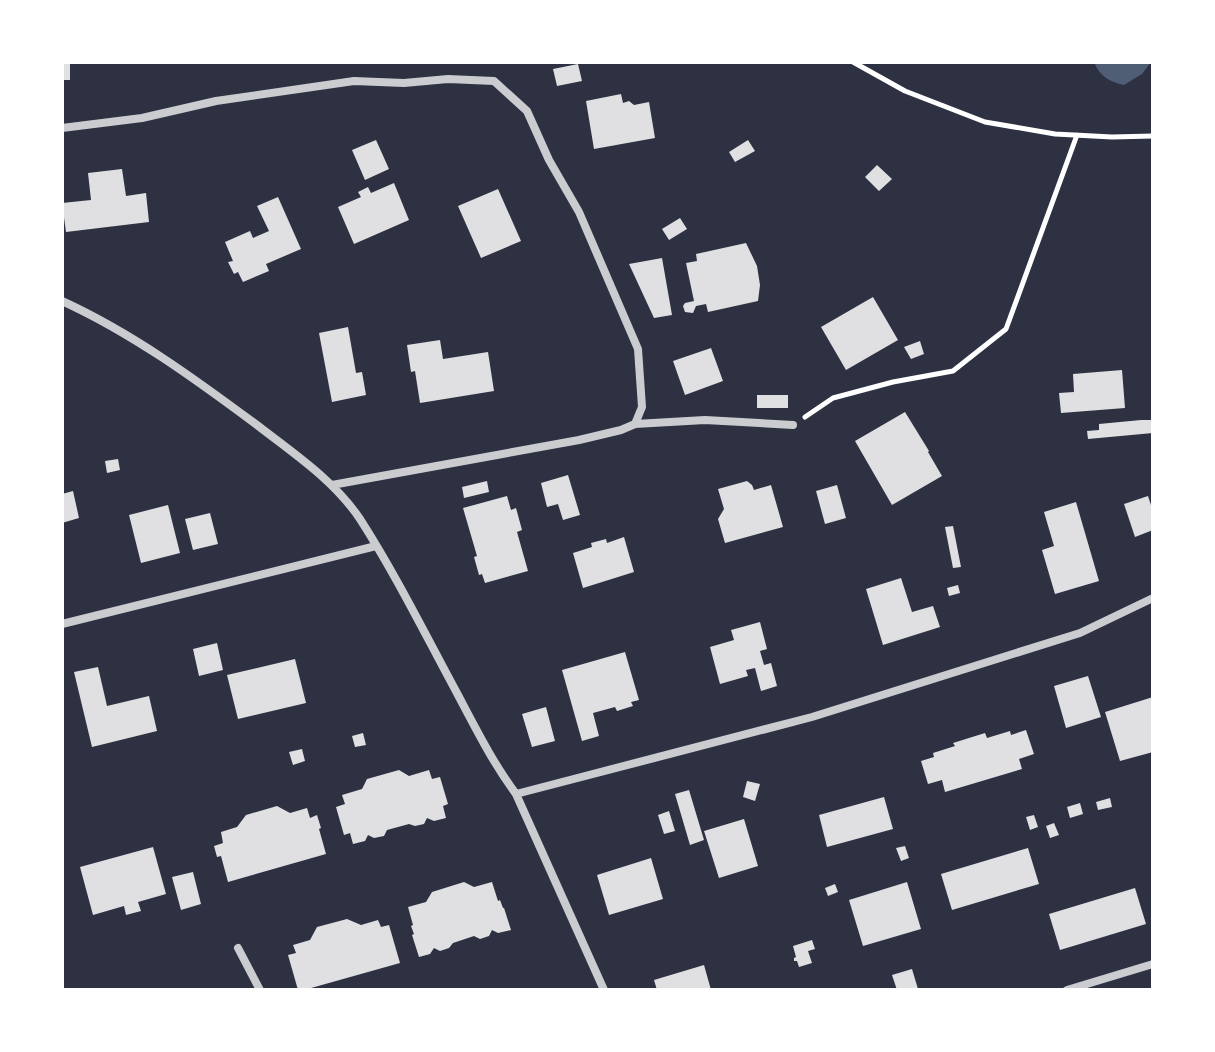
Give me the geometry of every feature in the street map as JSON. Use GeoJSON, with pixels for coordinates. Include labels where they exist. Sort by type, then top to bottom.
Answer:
{"type":"FeatureCollection","features":[{"type":"Feature","properties":{"kind":"street"},"geometry":{"type":"LineString","coordinates":[[62,128],[142,118],[216,101],[354,81],[494,81],[527,111],[549,160],[579,212],[627,322],[638,349],[642,407],[635,424]]}},
{"type":"Feature","properties":{"kind":"street"},"geometry":{"type":"LineString","coordinates":[[62,301],[89,313],[189,375],[332,485],[358,517],[497,769],[516,794],[604,990]]}},
{"type":"Feature","properties":{"kind":"street"},"geometry":{"type":"LineString","coordinates":[[332,485],[579,440],[635,424],[705,420],[793,425]]}},
{"type":"Feature","properties":{"kind":"street"},"geometry":{"type":"LineString","coordinates":[[62,624],[376,546]]}},
{"type":"Feature","properties":{"kind":"street"},"geometry":{"type":"LineString","coordinates":[[516,794],[812,717],[1080,633],[1153,598]]}},
{"type":"Feature","properties":{"kind":"street"},"geometry":{"type":"LineString","coordinates":[[238,948],[260,990]]}},
{"type":"Feature","properties":{"kind":"street"},"geometry":{"type":"LineString","coordinates":[[1067,990],[1153,964]]}},
{"type":"Feature","properties":{"kind":"path"},"geometry":{"type":"LineString","coordinates":[[853,62],[905,91],[985,122],[1055,134],[1153,136]]}},
{"type":"Feature","properties":{"kind":"path"},"geometry":{"type":"LineString","coordinates":[[793,425],[833,398],[893,382],[953,371],[1006,329],[1077,135]]}},
{"type":"Feature","properties":{"kind":"water"},"geometry":{"type":"Polygon","coordinates":[[[1094,62],[1151,62],[1142,74],[1124,85],[1106,78],[1094,62]]]}},
{"type":"Feature","properties":{"kind":"building"},"geometry":{"type":"Polygon","coordinates":[[[62,62],[70,62],[70,80],[62,80],[62,62]]]}},
{"type":"Feature","properties":{"kind":"building"},"geometry":{"type":"Polygon","coordinates":[[[578,64],[582,81],[557,86],[553,69],[578,64]]]}},
{"type":"Feature","properties":{"kind":"building"},"geometry":{"type":"Polygon","coordinates":[[[621,94],[623,103],[629,101],[634,105],[649,102],[655,138],[594,149],[586,101],[621,94]]]}},
{"type":"Feature","properties":{"kind":"building"},"geometry":{"type":"Polygon","coordinates":[[[376,140],[389,169],[365,180],[352,150],[376,140]]]}},
{"type":"Feature","properties":{"kind":"building"},"geometry":{"type":"Polygon","coordinates":[[[748,140],[755,151],[735,162],[729,152],[748,140]]]}},
{"type":"Feature","properties":{"kind":"building"},"geometry":{"type":"Polygon","coordinates":[[[877,165],[892,179],[879,191],[865,177],[877,165]]]}},
{"type":"Feature","properties":{"kind":"building"},"geometry":{"type":"Polygon","coordinates":[[[122,169],[126,196],[146,193],[149,222],[66,232],[62,203],[91,200],[88,173],[122,169]]]}},
{"type":"Feature","properties":{"kind":"building"},"geometry":{"type":"Polygon","coordinates":[[[394,183],[409,220],[354,244],[338,207],[361,197],[358,192],[368,187],[371,193],[394,183]]]}},
{"type":"Feature","properties":{"kind":"building"},"geometry":{"type":"Polygon","coordinates":[[[498,189],[521,241],[481,258],[458,206],[498,189]]]}},
{"type":"Feature","properties":{"kind":"building"},"geometry":{"type":"Polygon","coordinates":[[[278,197],[301,249],[266,264],[269,271],[243,282],[228,262],[233,261],[225,242],[250,231],[253,238],[269,231],[257,206],[278,197]]]}},
{"type":"Feature","properties":{"kind":"building"},"geometry":{"type":"Polygon","coordinates":[[[680,218],[687,229],[669,240],[662,229],[680,218]]]}},
{"type":"Feature","properties":{"kind":"building"},"geometry":{"type":"Polygon","coordinates":[[[746,243],[757,266],[760,285],[758,301],[708,312],[706,304],[696,306],[693,313],[685,312],[685,303],[694,301],[686,263],[697,261],[696,254],[746,243]]]}},
{"type":"Feature","properties":{"kind":"building"},"geometry":{"type":"Polygon","coordinates":[[[662,258],[672,315],[654,318],[629,264],[662,258]]]}},
{"type":"Feature","properties":{"kind":"building"},"geometry":{"type":"Polygon","coordinates":[[[873,297],[898,340],[846,370],[821,327],[873,297]]]}},
{"type":"Feature","properties":{"kind":"building"},"geometry":{"type":"Polygon","coordinates":[[[348,327],[356,373],[362,372],[366,395],[332,402],[319,333],[348,327]]]}},
{"type":"Feature","properties":{"kind":"building"},"geometry":{"type":"Polygon","coordinates":[[[440,340],[443,359],[488,352],[494,391],[420,403],[407,345],[440,340]]]}},
{"type":"Feature","properties":{"kind":"building"},"geometry":{"type":"Polygon","coordinates":[[[920,341],[924,354],[911,359],[904,347],[920,341]]]}},
{"type":"Feature","properties":{"kind":"building"},"geometry":{"type":"Polygon","coordinates":[[[711,348],[723,381],[685,395],[673,361],[711,348]]]}},
{"type":"Feature","properties":{"kind":"building"},"geometry":{"type":"Polygon","coordinates":[[[1122,370],[1125,408],[1061,413],[1059,393],[1074,392],[1073,374],[1122,370]]]}},
{"type":"Feature","properties":{"kind":"building"},"geometry":{"type":"Polygon","coordinates":[[[757,395],[788,395],[788,408],[757,408],[757,395]]]}},
{"type":"Feature","properties":{"kind":"building"},"geometry":{"type":"Polygon","coordinates":[[[905,412],[942,476],[892,505],[855,441],[905,412]]]}},
{"type":"Feature","properties":{"kind":"building"},"geometry":{"type":"Polygon","coordinates":[[[1153,420],[1153,433],[1088,439],[1087,431],[1099,430],[1099,424],[1153,420]]]}},
{"type":"Feature","properties":{"kind":"building"},"geometry":{"type":"Polygon","coordinates":[[[118,459],[120,470],[107,473],[105,461],[118,459]]]}},
{"type":"Feature","properties":{"kind":"building"},"geometry":{"type":"Polygon","coordinates":[[[568,475],[580,515],[563,520],[558,504],[547,507],[541,483],[568,475]]]}},
{"type":"Feature","properties":{"kind":"building"},"geometry":{"type":"Polygon","coordinates":[[[487,481],[489,492],[464,498],[462,487],[487,481]]]}},
{"type":"Feature","properties":{"kind":"building"},"geometry":{"type":"Polygon","coordinates":[[[747,481],[754,490],[771,485],[783,527],[725,543],[718,519],[724,509],[718,489],[747,481]]]}},
{"type":"Feature","properties":{"kind":"building"},"geometry":{"type":"Polygon","coordinates":[[[837,485],[846,518],[825,524],[816,491],[837,485]]]}},
{"type":"Feature","properties":{"kind":"building"},"geometry":{"type":"Polygon","coordinates":[[[73,491],[79,518],[62,523],[62,494],[73,491]]]}},
{"type":"Feature","properties":{"kind":"building"},"geometry":{"type":"Polygon","coordinates":[[[507,496],[511,510],[516,508],[522,530],[517,532],[528,571],[485,583],[482,574],[479,575],[474,557],[477,556],[463,508],[507,496]]]}},
{"type":"Feature","properties":{"kind":"building"},"geometry":{"type":"Polygon","coordinates":[[[1148,496],[1153,511],[1153,530],[1135,537],[1124,504],[1148,496]]]}},
{"type":"Feature","properties":{"kind":"building"},"geometry":{"type":"Polygon","coordinates":[[[1076,502],[1099,581],[1055,594],[1042,550],[1054,546],[1044,512],[1076,502]]]}},
{"type":"Feature","properties":{"kind":"building"},"geometry":{"type":"Polygon","coordinates":[[[168,505],[180,553],[141,563],[129,515],[168,505]]]}},
{"type":"Feature","properties":{"kind":"building"},"geometry":{"type":"Polygon","coordinates":[[[210,513],[218,544],[193,550],[185,519],[210,513]]]}},
{"type":"Feature","properties":{"kind":"building"},"geometry":{"type":"Polygon","coordinates":[[[953,526],[961,567],[953,568],[945,527],[953,526]]]}},
{"type":"Feature","properties":{"kind":"building"},"geometry":{"type":"Polygon","coordinates":[[[624,537],[634,572],[583,588],[573,553],[592,547],[591,543],[606,539],[607,543],[624,537]]]}},
{"type":"Feature","properties":{"kind":"building"},"geometry":{"type":"Polygon","coordinates":[[[901,578],[912,612],[933,606],[940,627],[883,645],[866,589],[901,578]]]}},
{"type":"Feature","properties":{"kind":"building"},"geometry":{"type":"Polygon","coordinates":[[[958,585],[960,593],[949,596],[947,588],[958,585]]]}},
{"type":"Feature","properties":{"kind":"building"},"geometry":{"type":"Polygon","coordinates":[[[760,622],[767,649],[760,651],[764,665],[771,663],[777,686],[761,691],[755,668],[746,670],[748,676],[720,684],[710,647],[734,640],[731,630],[760,622]]]}},
{"type":"Feature","properties":{"kind":"building"},"geometry":{"type":"Polygon","coordinates":[[[217,643],[223,670],[199,676],[193,649],[217,643]]]}},
{"type":"Feature","properties":{"kind":"building"},"geometry":{"type":"Polygon","coordinates":[[[625,652],[639,700],[631,702],[633,706],[617,711],[615,707],[593,713],[599,736],[582,741],[562,670],[625,652]]]}},
{"type":"Feature","properties":{"kind":"building"},"geometry":{"type":"Polygon","coordinates":[[[295,659],[306,703],[238,719],[227,675],[295,659]]]}},
{"type":"Feature","properties":{"kind":"building"},"geometry":{"type":"Polygon","coordinates":[[[98,667],[107,706],[149,696],[157,731],[92,747],[74,672],[98,667]]]}},
{"type":"Feature","properties":{"kind":"building"},"geometry":{"type":"Polygon","coordinates":[[[1088,676],[1101,717],[1066,728],[1054,686],[1088,676]]]}},
{"type":"Feature","properties":{"kind":"building"},"geometry":{"type":"Polygon","coordinates":[[[1153,697],[1153,752],[1120,761],[1105,712],[1153,697]]]}},
{"type":"Feature","properties":{"kind":"building"},"geometry":{"type":"Polygon","coordinates":[[[546,707],[555,741],[532,747],[522,714],[546,707]]]}},
{"type":"Feature","properties":{"kind":"building"},"geometry":{"type":"Polygon","coordinates":[[[1026,730],[1034,754],[1019,759],[1022,769],[945,792],[942,780],[928,784],[921,761],[934,757],[933,753],[985,733],[987,738],[1026,730]]]}},
{"type":"Feature","properties":{"kind":"building"},"geometry":{"type":"Polygon","coordinates":[[[363,733],[366,745],[355,747],[352,736],[363,733]]]}},
{"type":"Feature","properties":{"kind":"building"},"geometry":{"type":"Polygon","coordinates":[[[302,749],[305,761],[293,765],[289,752],[302,749]]]}},
{"type":"Feature","properties":{"kind":"building"},"geometry":{"type":"Polygon","coordinates":[[[399,770],[409,776],[429,770],[432,779],[440,777],[448,804],[443,806],[446,818],[434,821],[427,818],[424,824],[409,824],[387,830],[384,836],[374,838],[368,835],[365,841],[353,844],[350,833],[344,835],[336,807],[345,804],[342,795],[362,789],[367,779],[399,770]]]}},
{"type":"Feature","properties":{"kind":"building"},"geometry":{"type":"Polygon","coordinates":[[[747,781],[760,784],[755,801],[743,797],[747,781]]]}},
{"type":"Feature","properties":{"kind":"building"},"geometry":{"type":"Polygon","coordinates":[[[689,790],[704,840],[690,845],[675,794],[689,790]]]}},
{"type":"Feature","properties":{"kind":"building"},"geometry":{"type":"Polygon","coordinates":[[[884,797],[893,829],[827,847],[819,815],[884,797]]]}},
{"type":"Feature","properties":{"kind":"building"},"geometry":{"type":"Polygon","coordinates":[[[1110,798],[1112,807],[1098,810],[1096,802],[1110,798]]]}},
{"type":"Feature","properties":{"kind":"building"},"geometry":{"type":"Polygon","coordinates":[[[1080,803],[1083,814],[1070,818],[1067,807],[1080,803]]]}},
{"type":"Feature","properties":{"kind":"building"},"geometry":{"type":"Polygon","coordinates":[[[277,806],[290,813],[307,808],[310,818],[317,815],[326,854],[228,882],[221,856],[217,857],[214,846],[223,843],[221,832],[237,827],[246,815],[277,806]]]}},
{"type":"Feature","properties":{"kind":"building"},"geometry":{"type":"Polygon","coordinates":[[[669,811],[675,831],[664,834],[658,815],[669,811]]]}},
{"type":"Feature","properties":{"kind":"building"},"geometry":{"type":"Polygon","coordinates":[[[1034,815],[1038,827],[1030,830],[1026,817],[1034,815]]]}},
{"type":"Feature","properties":{"kind":"building"},"geometry":{"type":"Polygon","coordinates":[[[744,819],[758,866],[719,878],[704,831],[744,819]]]}},
{"type":"Feature","properties":{"kind":"building"},"geometry":{"type":"Polygon","coordinates":[[[1054,823],[1059,835],[1050,838],[1046,826],[1054,823]]]}},
{"type":"Feature","properties":{"kind":"building"},"geometry":{"type":"Polygon","coordinates":[[[905,846],[909,858],[901,861],[896,848],[905,846]]]}},
{"type":"Feature","properties":{"kind":"building"},"geometry":{"type":"Polygon","coordinates":[[[153,847],[166,894],[138,902],[141,911],[126,915],[124,906],[93,915],[80,867],[153,847]]]}},
{"type":"Feature","properties":{"kind":"building"},"geometry":{"type":"Polygon","coordinates":[[[1028,848],[1039,884],[952,910],[941,874],[1028,848]]]}},
{"type":"Feature","properties":{"kind":"building"},"geometry":{"type":"Polygon","coordinates":[[[651,858],[663,899],[609,915],[597,875],[651,858]]]}},
{"type":"Feature","properties":{"kind":"building"},"geometry":{"type":"Polygon","coordinates":[[[193,872],[201,904],[181,910],[172,877],[193,872]]]}},
{"type":"Feature","properties":{"kind":"building"},"geometry":{"type":"Polygon","coordinates":[[[464,882],[474,887],[492,882],[511,930],[498,933],[492,930],[489,936],[480,939],[474,936],[440,951],[434,948],[430,954],[419,957],[408,907],[426,902],[432,892],[464,882]]]}},
{"type":"Feature","properties":{"kind":"building"},"geometry":{"type":"Polygon","coordinates":[[[907,882],[921,929],[863,946],[849,900],[907,882]]]}},
{"type":"Feature","properties":{"kind":"building"},"geometry":{"type":"Polygon","coordinates":[[[835,884],[838,892],[828,896],[825,888],[835,884]]]}},
{"type":"Feature","properties":{"kind":"building"},"geometry":{"type":"Polygon","coordinates":[[[1135,888],[1146,924],[1060,950],[1049,914],[1135,888]]]}},
{"type":"Feature","properties":{"kind":"building"},"geometry":{"type":"Polygon","coordinates":[[[347,919],[361,925],[378,920],[381,927],[389,925],[400,963],[298,990],[288,955],[296,953],[293,945],[310,940],[317,927],[347,919]]]}},
{"type":"Feature","properties":{"kind":"building"},"geometry":{"type":"Polygon","coordinates":[[[812,940],[815,949],[808,951],[812,963],[799,967],[794,961],[793,946],[812,940]]]}},
{"type":"Feature","properties":{"kind":"building"},"geometry":{"type":"Polygon","coordinates":[[[704,965],[711,990],[657,990],[654,980],[704,965]]]}},
{"type":"Feature","properties":{"kind":"building"},"geometry":{"type":"Polygon","coordinates":[[[912,969],[918,989],[897,990],[892,975],[912,969]]]}}]}
